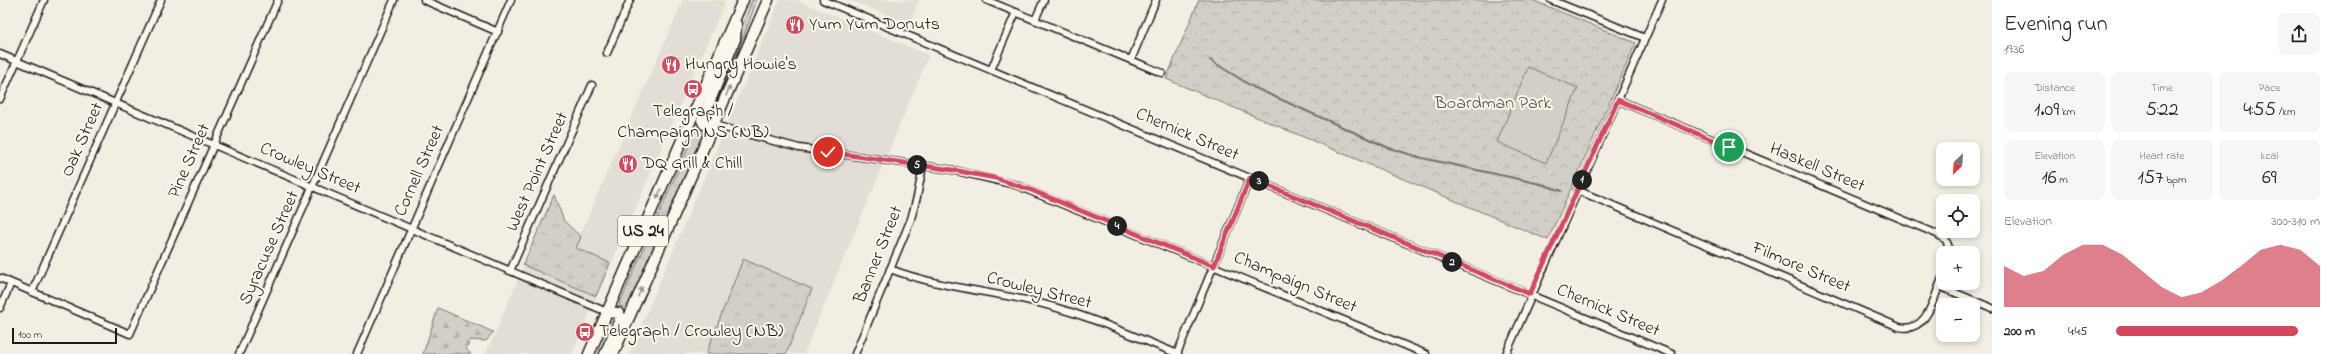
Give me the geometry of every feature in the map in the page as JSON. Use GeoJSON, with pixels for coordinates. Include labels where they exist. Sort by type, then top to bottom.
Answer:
{"type":"FeatureCollection","features":[{"type":"Feature","properties":{"kind":"main road","name":"US 24"},"geometry":{"type":"LineString","coordinates":[[589,354],[743,0]]}},
{"type":"Feature","properties":{"kind":"main road"},"geometry":{"type":"LineString","coordinates":[[760,19],[762,0]]}},
{"type":"Feature","properties":{"kind":"main road","name":"US 24"},"geometry":{"type":"LineString","coordinates":[[613,354],[768,0]]}},
{"type":"Feature","properties":{"kind":"main road"},"geometry":{"type":"LineString","coordinates":[[714,125],[704,124],[702,120],[735,39],[736,16]]}},
{"type":"Feature","properties":{"kind":"main road"},"geometry":{"type":"LineString","coordinates":[[605,354],[621,317],[618,314],[607,312]]}},
{"type":"Feature","properties":{"kind":"street"},"geometry":{"type":"LineString","coordinates":[[0,99],[44,0]]}},
{"type":"Feature","properties":{"kind":"street","name":"Oak Street"},"geometry":{"type":"LineString","coordinates":[[32,292],[161,0]]}},
{"type":"Feature","properties":{"kind":"street","name":"Pine Street"},"geometry":{"type":"LineString","coordinates":[[32,292],[130,334],[278,0]]}},
{"type":"Feature","properties":{"kind":"street","name":"Syracuse Street"},"geometry":{"type":"LineString","coordinates":[[239,354],[394,0]]}},
{"type":"Feature","properties":{"kind":"street"},"geometry":{"type":"LineString","coordinates":[[424,0],[498,32]]}},
{"type":"Feature","properties":{"kind":"street","name":"Cornell Street"},"geometry":{"type":"LineString","coordinates":[[357,354],[511,0]]}},
{"type":"Feature","properties":{"kind":"street"},"geometry":{"type":"LineString","coordinates":[[607,53],[630,0]]}},
{"type":"Feature","properties":{"kind":"street","name":"Chernick Street"},"geometry":{"type":"LineString","coordinates":[[823,0],[1672,354]]}},
{"type":"Feature","properties":{"kind":"street"},"geometry":{"type":"LineString","coordinates":[[986,0],[1162,73]]}},
{"type":"Feature","properties":{"kind":"street"},"geometry":{"type":"LineString","coordinates":[[1035,20],[1044,0]]}},
{"type":"Feature","properties":{"kind":"street"},"geometry":{"type":"LineString","coordinates":[[1131,60],[1156,0]]}},
{"type":"Feature","properties":{"kind":"street"},"geometry":{"type":"LineString","coordinates":[[1551,0],[1645,38]]}},
{"type":"Feature","properties":{"kind":"street"},"geometry":{"type":"LineString","coordinates":[[1506,354],[1530,294],[1662,0]]}},
{"type":"Feature","properties":{"kind":"street"},"geometry":{"type":"LineString","coordinates":[[991,70],[1016,12]]}},
{"type":"Feature","properties":{"kind":"street","name":"Crowley Street"},"geometry":{"type":"LineString","coordinates":[[0,54],[116,102],[607,312]]}},
{"type":"Feature","properties":{"kind":"street","name":"West Point Street"},"geometry":{"type":"LineString","coordinates":[[510,270],[592,85]]}},
{"type":"Feature","properties":{"kind":"street","name":"Haskell Street"},"geometry":{"type":"LineString","coordinates":[[1618,100],[1937,234],[1946,240],[1948,246]]}},
{"type":"Feature","properties":{"kind":"street","name":"Champaign Street"},"geometry":{"type":"LineString","coordinates":[[714,125],[800,148],[974,173],[1016,184],[1426,354]]}},
{"type":"Feature","properties":{"kind":"street","name":"Banner Street"},"geometry":{"type":"LineString","coordinates":[[856,354],[916,205],[923,166]]}},
{"type":"Feature","properties":{"kind":"street"},"geometry":{"type":"LineString","coordinates":[[1178,354],[1250,178]]}},
{"type":"Feature","properties":{"kind":"street","name":"Filmore Street"},"geometry":{"type":"LineString","coordinates":[[1577,190],[1899,327],[1910,328],[1923,322],[1936,290]]}},
{"type":"Feature","properties":{"kind":"street","name":"Crowley Street"},"geometry":{"type":"LineString","coordinates":[[890,269],[936,284],[1027,300],[1060,309],[1178,354]]}},
{"type":"Feature","properties":{"kind":"street"},"geometry":{"type":"LineString","coordinates":[[0,278],[32,292]]}},
{"type":"Feature","properties":{"kind":"street"},"geometry":{"type":"LineString","coordinates":[[0,308],[11,283]]}},
{"type":"Feature","properties":{"kind":"street"},"geometry":{"type":"LineString","coordinates":[[1948,290],[1992,308]]}},
{"type":"Feature","properties":{"kind":"shaded area"},"geometry":{"type":"Polygon","coordinates":[[[683,0],[726,0],[572,354],[486,354],[525,263],[561,278],[683,0]]]}},
{"type":"Feature","properties":{"kind":"shaded area"},"geometry":{"type":"Polygon","coordinates":[[[780,0],[797,0],[929,55],[804,354],[629,354],[780,0]]]}},
{"type":"Feature","properties":{"kind":"shaded area"},"geometry":{"type":"Polygon","coordinates":[[[849,0],[919,0],[910,24],[849,0]]]}},
{"type":"Feature","properties":{"kind":"green space"},"geometry":{"type":"Polygon","coordinates":[[[752,0],[757,0],[739,49],[710,118],[708,117],[752,0]]]}},
{"type":"Feature","properties":{"kind":"green space","name":"Boardman Park"},"geometry":{"type":"Polygon","coordinates":[[[1199,0],[1532,0],[1636,43],[1548,240],[1166,79],[1199,0]]]}},
{"type":"Feature","properties":{"kind":"green space"},"geometry":{"type":"Polygon","coordinates":[[[1528,67],[1578,88],[1546,163],[1497,142],[1528,67]]]}},
{"type":"Feature","properties":{"kind":"green space"},"geometry":{"type":"Polygon","coordinates":[[[696,129],[704,133],[627,309],[619,305],[696,129]]]}},
{"type":"Feature","properties":{"kind":"green space"},"geometry":{"type":"Polygon","coordinates":[[[554,195],[564,221],[581,237],[576,248],[610,263],[596,296],[523,265],[554,195]]]}},
{"type":"Feature","properties":{"kind":"green space"},"geometry":{"type":"Polygon","coordinates":[[[743,259],[812,289],[786,354],[706,354],[743,259]]]}},
{"type":"Feature","properties":{"kind":"green space"},"geometry":{"type":"Polygon","coordinates":[[[438,308],[493,332],[486,341],[471,340],[466,349],[471,354],[423,354],[438,308]]]}},
{"type":"Feature","properties":{"kind":"waterway"},"geometry":{"type":"LineString","coordinates":[[1210,60],[1253,87],[1389,148],[1422,158],[1541,184],[1562,191]]}},
{"type":"Feature","properties":{"kind":"place","name":"Yum Yum Donuts"},"geometry":{"type":"Point","coordinates":[795,25]}},
{"type":"Feature","properties":{"kind":"place","name":"Hungry Howie's"},"geometry":{"type":"Point","coordinates":[671,65]}},
{"type":"Feature","properties":{"kind":"place","name":"Telegraph / Champaign NS (NB)"},"geometry":{"type":"Point","coordinates":[693,89]}},
{"type":"Feature","properties":{"kind":"place","name":"DQ Grill & Chill"},"geometry":{"type":"Point","coordinates":[628,164]}},
{"type":"Feature","properties":{"kind":"place","name":"Telegraph / Crowley (NB)"},"geometry":{"type":"Point","coordinates":[585,332]}},
{"type":"Feature","properties":{"kind":"route"},"geometry":{"type":"LineString","coordinates":[[828,152],[974,173],[1016,184],[1214,266],[1250,178],[1530,294],[1618,100],[1729,147]]}}]}
